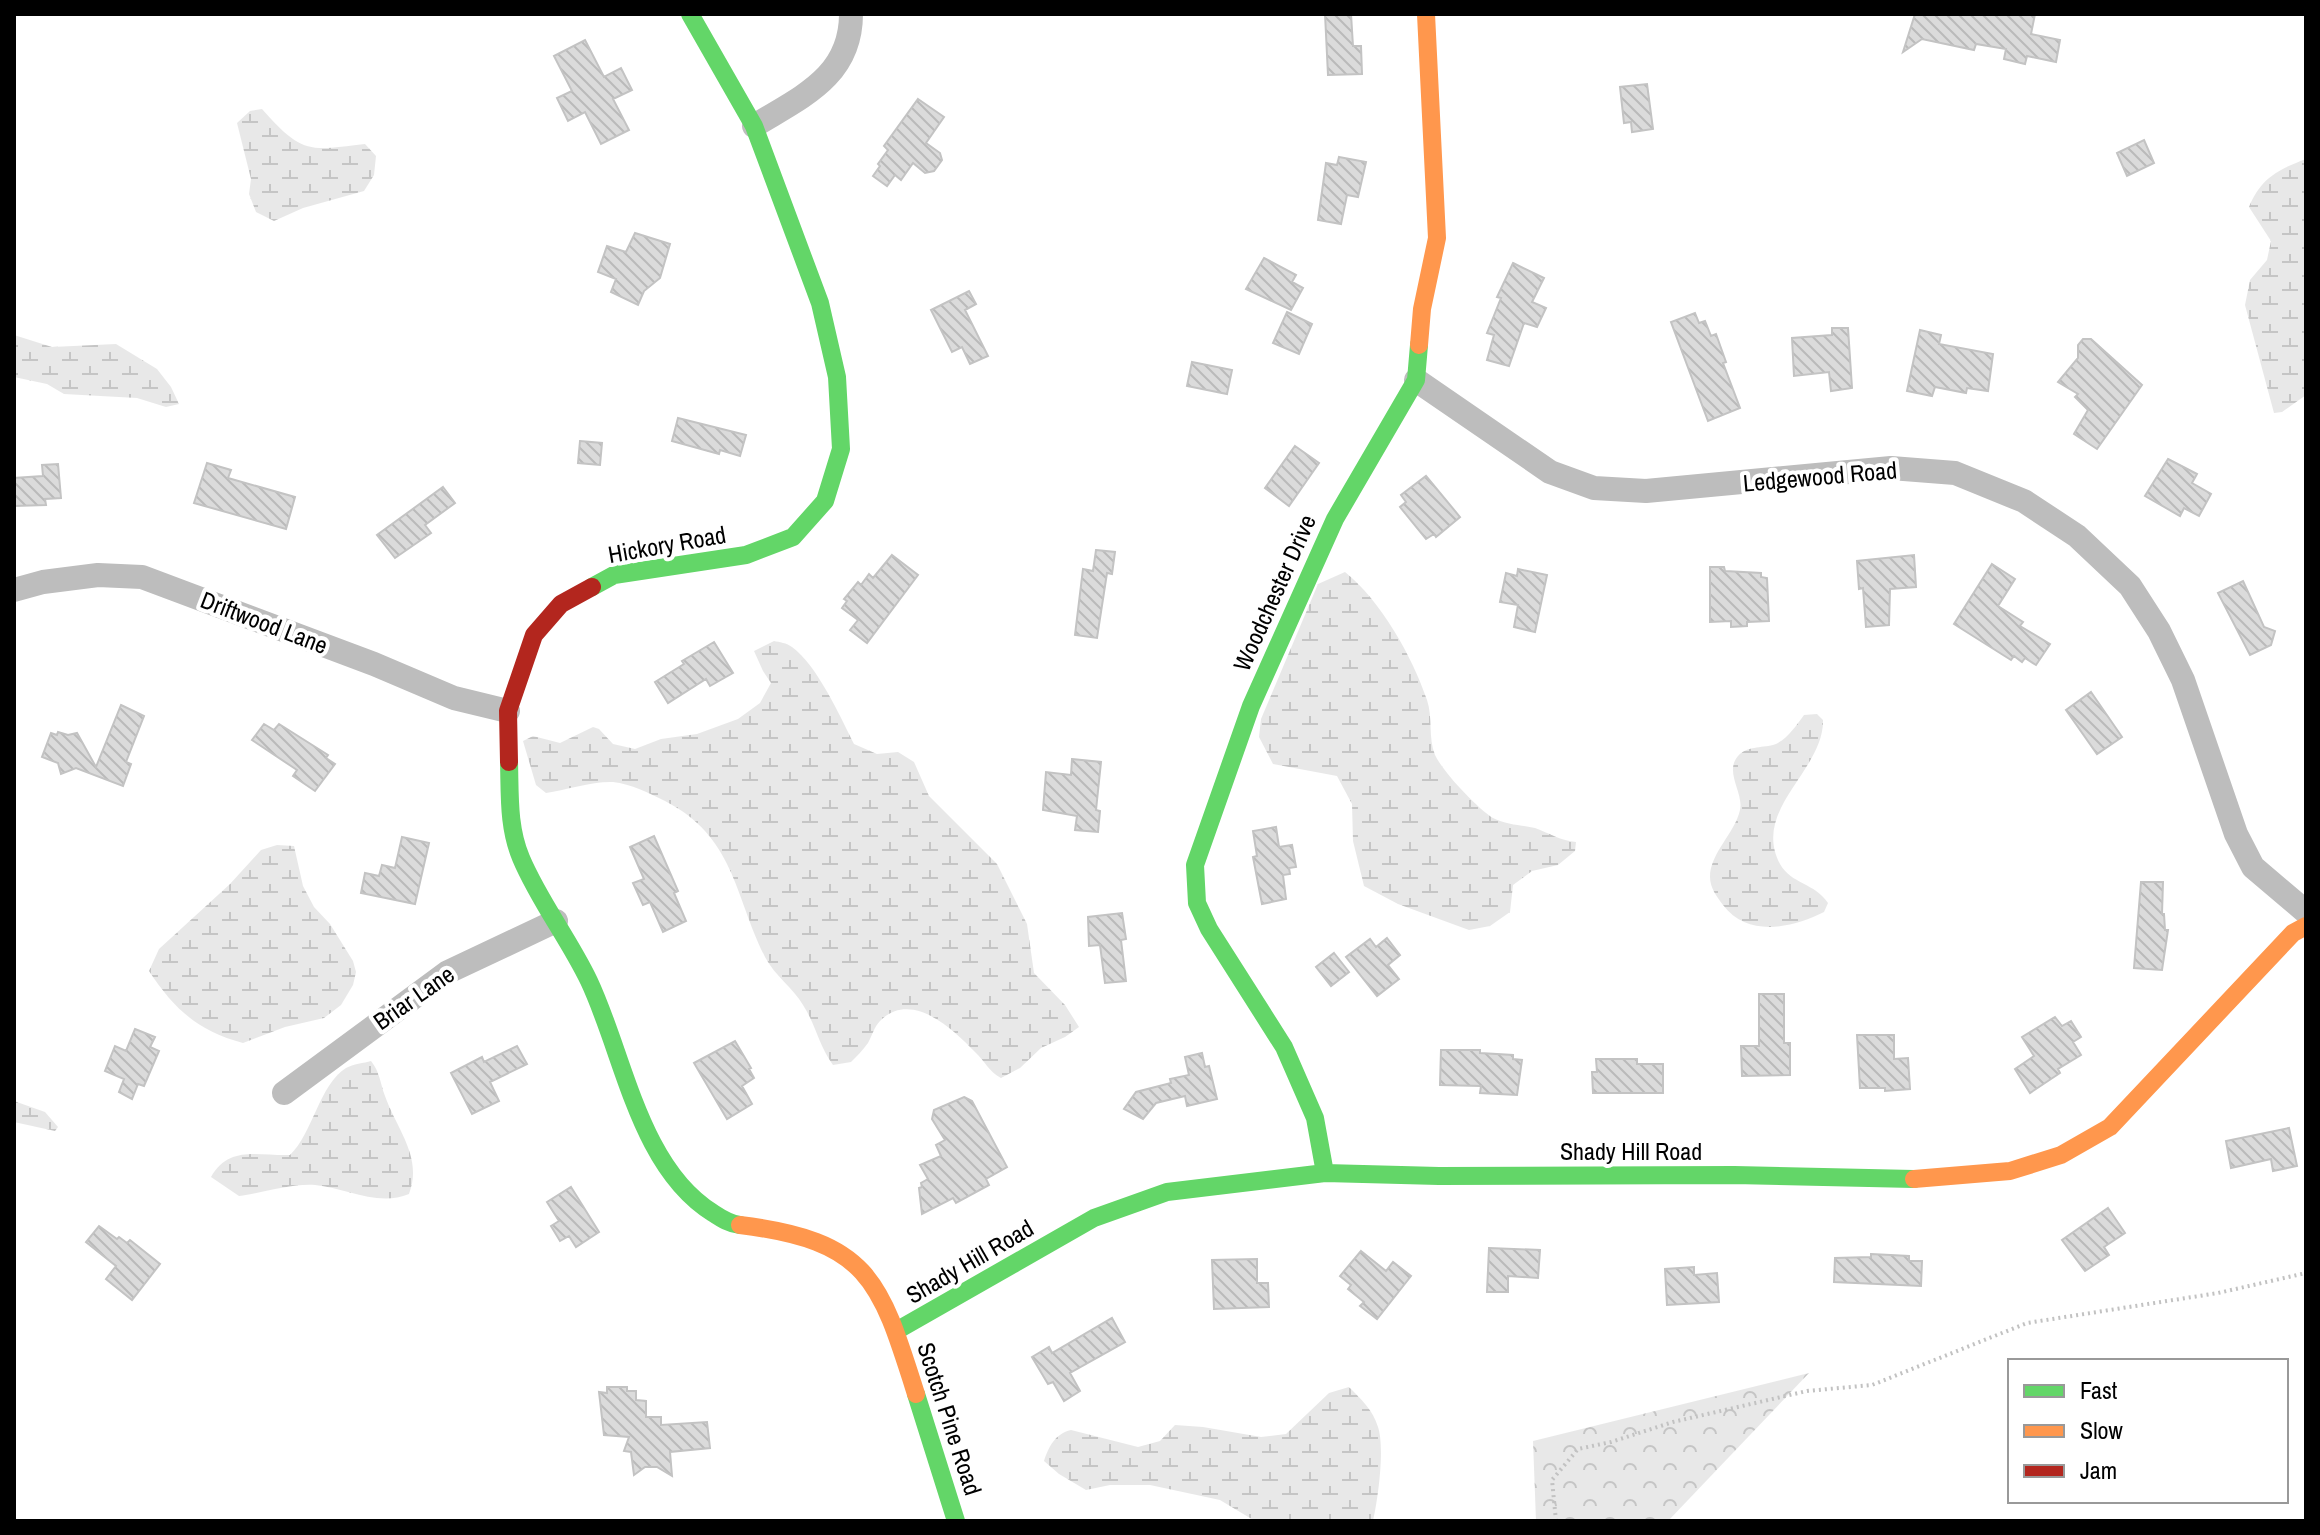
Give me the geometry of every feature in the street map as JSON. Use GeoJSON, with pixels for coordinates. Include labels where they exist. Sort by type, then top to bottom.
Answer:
{"type":"FeatureCollection","features":[{"type":"Feature","properties":{"kind":"street","name":"Hickory Road"},"geometry":{"type":"LineString","coordinates":[[690,14],[754,126],[820,303],[837,377],[841,449],[825,501],[793,537],[746,555],[614,575],[561,604],[534,635],[508,711],[510,819],[521,858],[589,981],[645,1126],[670,1172],[694,1201],[731,1224],[781,1230],[834,1248],[862,1269],[878,1290],[896,1331]]}},
{"type":"Feature","properties":{"kind":"street"},"geometry":{"type":"LineString","coordinates":[[754,126],[818,87],[839,64],[851,30],[851,14]]}},
{"type":"Feature","properties":{"kind":"street","name":"Woodchester Drive"},"geometry":{"type":"LineString","coordinates":[[1325,1173],[1315,1118],[1284,1047],[1209,929],[1197,903],[1195,865],[1251,706],[1335,519],[1416,380],[1422,309],[1437,238],[1426,14]]}},
{"type":"Feature","properties":{"kind":"street","name":"Ledgewood Road"},"geometry":{"type":"LineString","coordinates":[[1416,380],[1550,472],[1594,488],[1659,491],[1891,468],[1955,473],[2024,501],[2077,536],[2130,586],[2159,631],[2183,680],[2236,834],[2253,867],[2306,912]]}},
{"type":"Feature","properties":{"kind":"street","name":"Driftwood Lane"},"geometry":{"type":"LineString","coordinates":[[14,590],[43,582],[98,575],[142,577],[454,698],[508,711]]}},
{"type":"Feature","properties":{"kind":"street","name":"Briar Lane"},"geometry":{"type":"LineString","coordinates":[[284,1093],[448,972],[556,921]]}},
{"type":"Feature","properties":{"kind":"street","name":"Shady Hill Road"},"geometry":{"type":"LineString","coordinates":[[896,1331],[1094,1218],[1167,1192],[1325,1173],[1921,1179],[2010,1171],[2061,1155],[2110,1127],[2293,933],[2306,926]]}},
{"type":"Feature","properties":{"kind":"street","name":"Scotch Pine Road"},"geometry":{"type":"LineString","coordinates":[[896,1331],[956,1521]]}},
{"type":"Feature","properties":{"kind":"path"},"geometry":{"type":"LineString","coordinates":[[1556,1521],[1552,1480],[1578,1449],[1673,1422],[1807,1391],[1872,1385],[2027,1323],[2218,1293],[2306,1273]]}},
{"type":"Feature","properties":{"kind":"green space"},"geometry":{"type":"Polygon","coordinates":[[[262,109],[287,134],[307,146],[330,148],[365,144],[376,156],[374,175],[364,191],[303,208],[274,221],[256,212],[249,194],[251,179],[237,123],[250,111],[262,109]]]}},
{"type":"Feature","properties":{"kind":"green space"},"geometry":{"type":"Polygon","coordinates":[[[2306,159],[2306,395],[2282,412],[2274,413],[2245,305],[2250,280],[2267,260],[2271,241],[2249,207],[2271,176],[2306,159]]]}},
{"type":"Feature","properties":{"kind":"green space"},"geometry":{"type":"Polygon","coordinates":[[[14,335],[52,347],[116,344],[157,369],[179,404],[166,407],[137,398],[64,394],[47,384],[14,377],[14,335]]]}},
{"type":"Feature","properties":{"kind":"green space"},"geometry":{"type":"Polygon","coordinates":[[[1345,572],[1371,598],[1404,648],[1427,700],[1435,755],[1453,780],[1493,818],[1576,842],[1575,851],[1558,865],[1532,871],[1513,885],[1510,912],[1490,926],[1469,930],[1398,904],[1364,886],[1353,841],[1352,804],[1337,776],[1273,764],[1259,737],[1261,719],[1318,584],[1345,572]]]}},
{"type":"Feature","properties":{"kind":"green space"},"geometry":{"type":"Polygon","coordinates":[[[774,641],[792,647],[810,666],[854,744],[877,754],[898,752],[914,762],[929,796],[997,864],[1027,924],[1034,973],[1065,1005],[1079,1027],[1041,1048],[1020,1068],[1001,1078],[943,1023],[918,1011],[905,1009],[892,1012],[880,1021],[868,1043],[851,1062],[833,1065],[803,1005],[765,957],[730,869],[719,850],[688,815],[646,792],[613,782],[546,793],[536,785],[523,741],[533,736],[560,743],[593,727],[613,744],[635,749],[661,739],[697,734],[738,719],[760,703],[771,683],[754,651],[774,641]]]}},
{"type":"Feature","properties":{"kind":"green space"},"geometry":{"type":"Polygon","coordinates":[[[1817,714],[1823,720],[1820,739],[1781,808],[1775,825],[1774,844],[1785,871],[1817,891],[1828,903],[1824,912],[1785,926],[1758,926],[1745,922],[1723,905],[1710,877],[1714,860],[1740,810],[1734,762],[1746,750],[1773,745],[1782,740],[1804,715],[1817,714]]]}},
{"type":"Feature","properties":{"kind":"green space"},"geometry":{"type":"Polygon","coordinates":[[[277,845],[294,846],[303,886],[314,907],[330,924],[353,961],[356,972],[353,985],[341,1005],[324,1018],[285,1027],[243,1043],[213,1032],[188,1017],[149,971],[159,949],[230,884],[261,850],[277,845]]]}},
{"type":"Feature","properties":{"kind":"green space"},"geometry":{"type":"Polygon","coordinates":[[[371,1061],[411,1156],[413,1168],[409,1194],[374,1198],[307,1185],[239,1196],[211,1177],[226,1160],[235,1156],[290,1155],[305,1135],[322,1097],[337,1076],[349,1067],[371,1061]]]}},
{"type":"Feature","properties":{"kind":"green space"},"geometry":{"type":"Polygon","coordinates":[[[14,1101],[45,1112],[58,1127],[55,1131],[14,1122],[14,1101]]]}},
{"type":"Feature","properties":{"kind":"green space"},"geometry":{"type":"Polygon","coordinates":[[[1809,1373],[1668,1521],[1536,1521],[1533,1441],[1809,1373]]]}},
{"type":"Feature","properties":{"kind":"green space"},"geometry":{"type":"Polygon","coordinates":[[[1349,1387],[1370,1410],[1380,1436],[1380,1474],[1373,1521],[1255,1521],[1220,1500],[1150,1485],[1110,1485],[1086,1490],[1044,1461],[1053,1441],[1071,1430],[1138,1447],[1160,1441],[1175,1425],[1261,1437],[1286,1434],[1329,1393],[1349,1387]]]}},
{"type":"Feature","properties":{"kind":"building"},"geometry":{"type":"Polygon","coordinates":[[[1325,14],[1351,14],[1353,46],[1361,46],[1362,74],[1328,75],[1325,14]]]}},
{"type":"Feature","properties":{"kind":"building"},"geometry":{"type":"Polygon","coordinates":[[[1915,14],[2035,14],[2031,34],[2060,40],[2056,62],[2027,56],[2025,64],[2004,59],[2006,49],[1976,44],[1974,50],[1922,39],[1903,52],[1915,14]]]}},
{"type":"Feature","properties":{"kind":"building"},"geometry":{"type":"Polygon","coordinates":[[[585,40],[604,77],[621,68],[632,90],[613,99],[629,130],[601,144],[585,112],[568,121],[557,98],[572,91],[554,56],[585,40]]]}},
{"type":"Feature","properties":{"kind":"building"},"geometry":{"type":"Polygon","coordinates":[[[1647,84],[1653,129],[1632,132],[1631,122],[1624,123],[1620,87],[1647,84]]]}},
{"type":"Feature","properties":{"kind":"building"},"geometry":{"type":"Polygon","coordinates":[[[918,99],[944,117],[926,143],[940,153],[942,160],[934,171],[925,173],[913,163],[901,180],[895,175],[887,186],[873,176],[888,150],[884,146],[918,99]]]}},
{"type":"Feature","properties":{"kind":"building"},"geometry":{"type":"Polygon","coordinates":[[[2144,140],[2154,163],[2127,176],[2117,153],[2144,140]]]}},
{"type":"Feature","properties":{"kind":"building"},"geometry":{"type":"Polygon","coordinates":[[[1339,157],[1366,162],[1358,197],[1347,195],[1341,224],[1318,220],[1326,163],[1337,165],[1339,157]]]}},
{"type":"Feature","properties":{"kind":"building"},"geometry":{"type":"Polygon","coordinates":[[[635,233],[670,244],[660,278],[644,291],[638,305],[611,292],[616,279],[598,272],[607,246],[626,252],[635,233]]]}},
{"type":"Feature","properties":{"kind":"building"},"geometry":{"type":"Polygon","coordinates":[[[1264,258],[1296,275],[1292,282],[1303,288],[1291,310],[1246,289],[1264,258]]]}},
{"type":"Feature","properties":{"kind":"building"},"geometry":{"type":"Polygon","coordinates":[[[1513,263],[1544,278],[1532,302],[1546,308],[1537,327],[1524,323],[1509,366],[1487,360],[1494,335],[1487,333],[1501,298],[1497,297],[1513,263]]]}},
{"type":"Feature","properties":{"kind":"building"},"geometry":{"type":"Polygon","coordinates":[[[969,291],[976,304],[965,310],[988,356],[970,364],[962,347],[952,352],[931,310],[969,291]]]}},
{"type":"Feature","properties":{"kind":"building"},"geometry":{"type":"Polygon","coordinates":[[[1287,312],[1312,324],[1299,354],[1273,343],[1287,312]]]}},
{"type":"Feature","properties":{"kind":"building"},"geometry":{"type":"Polygon","coordinates":[[[1695,313],[1699,323],[1705,321],[1711,336],[1716,334],[1740,408],[1708,421],[1671,322],[1695,313]]]}},
{"type":"Feature","properties":{"kind":"building"},"geometry":{"type":"Polygon","coordinates":[[[1832,328],[1848,328],[1852,388],[1831,391],[1829,372],[1794,376],[1792,338],[1832,335],[1832,328]]]}},
{"type":"Feature","properties":{"kind":"building"},"geometry":{"type":"Polygon","coordinates":[[[1920,330],[1941,335],[1939,344],[1993,354],[1988,391],[1967,388],[1966,393],[1935,387],[1932,396],[1907,391],[1920,330]]]}},
{"type":"Feature","properties":{"kind":"building"},"geometry":{"type":"Polygon","coordinates":[[[2083,339],[2091,339],[2142,385],[2097,449],[2074,434],[2088,410],[2075,397],[2078,394],[2058,382],[2078,358],[2078,345],[2083,339]]]}},
{"type":"Feature","properties":{"kind":"building"},"geometry":{"type":"Polygon","coordinates":[[[1192,362],[1232,370],[1227,394],[1187,386],[1192,362]]]}},
{"type":"Feature","properties":{"kind":"building"},"geometry":{"type":"Polygon","coordinates":[[[678,418],[746,435],[740,456],[720,450],[719,454],[672,441],[678,418]]]}},
{"type":"Feature","properties":{"kind":"building"},"geometry":{"type":"Polygon","coordinates":[[[580,441],[602,443],[600,465],[578,463],[580,441]]]}},
{"type":"Feature","properties":{"kind":"building"},"geometry":{"type":"Polygon","coordinates":[[[1295,446],[1319,463],[1289,506],[1265,488],[1295,446]]]}},
{"type":"Feature","properties":{"kind":"building"},"geometry":{"type":"Polygon","coordinates":[[[2168,459],[2197,474],[2192,483],[2211,494],[2199,516],[2184,508],[2180,516],[2145,496],[2168,459]]]}},
{"type":"Feature","properties":{"kind":"building"},"geometry":{"type":"Polygon","coordinates":[[[207,463],[231,470],[228,478],[295,497],[286,529],[194,503],[207,463]]]}},
{"type":"Feature","properties":{"kind":"building"},"geometry":{"type":"Polygon","coordinates":[[[58,464],[61,498],[45,499],[46,505],[14,506],[14,478],[43,476],[42,465],[58,464]]]}},
{"type":"Feature","properties":{"kind":"building"},"geometry":{"type":"Polygon","coordinates":[[[1426,476],[1460,517],[1436,537],[1434,534],[1426,539],[1400,507],[1406,502],[1401,495],[1426,476]]]}},
{"type":"Feature","properties":{"kind":"building"},"geometry":{"type":"Polygon","coordinates":[[[443,487],[455,503],[425,525],[431,533],[395,558],[377,535],[443,487]]]}},
{"type":"Feature","properties":{"kind":"building"},"geometry":{"type":"Polygon","coordinates":[[[1096,550],[1115,552],[1112,574],[1107,573],[1097,638],[1075,635],[1083,569],[1093,571],[1096,550]]]}},
{"type":"Feature","properties":{"kind":"building"},"geometry":{"type":"Polygon","coordinates":[[[892,555],[918,575],[867,643],[850,630],[858,620],[842,608],[847,601],[844,599],[869,574],[873,578],[892,555]]]}},
{"type":"Feature","properties":{"kind":"building"},"geometry":{"type":"Polygon","coordinates":[[[1914,555],[1916,587],[1890,589],[1889,625],[1866,627],[1857,561],[1914,555]]]}},
{"type":"Feature","properties":{"kind":"building"},"geometry":{"type":"Polygon","coordinates":[[[1992,564],[2015,579],[1998,606],[2023,622],[2020,626],[2050,644],[2036,665],[2025,658],[2022,662],[2014,656],[2011,660],[1954,624],[1992,564]]]}},
{"type":"Feature","properties":{"kind":"building"},"geometry":{"type":"Polygon","coordinates":[[[1710,567],[1761,573],[1761,577],[1767,578],[1769,621],[1747,622],[1747,626],[1731,627],[1731,621],[1710,622],[1710,567]]]}},
{"type":"Feature","properties":{"kind":"building"},"geometry":{"type":"Polygon","coordinates":[[[1518,569],[1547,575],[1535,632],[1514,627],[1518,605],[1500,602],[1506,573],[1517,576],[1518,569]]]}},
{"type":"Feature","properties":{"kind":"building"},"geometry":{"type":"Polygon","coordinates":[[[2243,581],[2264,627],[2275,631],[2271,645],[2250,655],[2218,593],[2243,581]]]}},
{"type":"Feature","properties":{"kind":"building"},"geometry":{"type":"Polygon","coordinates":[[[714,642],[733,673],[710,686],[706,679],[668,703],[655,682],[714,642]]]}},
{"type":"Feature","properties":{"kind":"building"},"geometry":{"type":"Polygon","coordinates":[[[2091,692],[2122,737],[2097,754],[2066,710],[2091,692]]]}},
{"type":"Feature","properties":{"kind":"building"},"geometry":{"type":"Polygon","coordinates":[[[121,705],[144,716],[126,762],[131,764],[123,786],[76,768],[61,774],[58,763],[42,757],[51,733],[77,733],[96,767],[121,705]]]}},
{"type":"Feature","properties":{"kind":"building"},"geometry":{"type":"Polygon","coordinates":[[[264,724],[274,730],[279,724],[328,755],[326,758],[335,764],[315,791],[293,776],[297,770],[252,740],[264,724]]]}},
{"type":"Feature","properties":{"kind":"building"},"geometry":{"type":"Polygon","coordinates":[[[1072,759],[1101,762],[1096,810],[1100,811],[1098,832],[1075,830],[1077,816],[1043,810],[1046,772],[1071,775],[1072,759]]]}},
{"type":"Feature","properties":{"kind":"building"},"geometry":{"type":"Polygon","coordinates":[[[1276,827],[1279,847],[1292,845],[1296,867],[1289,868],[1290,874],[1283,875],[1286,899],[1262,904],[1253,857],[1257,856],[1253,831],[1276,827]]]}},
{"type":"Feature","properties":{"kind":"building"},"geometry":{"type":"Polygon","coordinates":[[[654,836],[678,891],[674,893],[686,921],[663,932],[650,902],[643,905],[633,883],[644,879],[630,847],[654,836]]]}},
{"type":"Feature","properties":{"kind":"building"},"geometry":{"type":"Polygon","coordinates":[[[402,837],[429,843],[415,904],[361,893],[365,873],[379,876],[382,865],[395,868],[402,837]]]}},
{"type":"Feature","properties":{"kind":"building"},"geometry":{"type":"Polygon","coordinates":[[[2141,882],[2163,882],[2162,914],[2165,930],[2168,930],[2162,970],[2134,968],[2141,882]]]}},
{"type":"Feature","properties":{"kind":"building"},"geometry":{"type":"Polygon","coordinates":[[[1122,913],[1126,939],[1121,940],[1126,981],[1105,983],[1100,945],[1089,946],[1088,917],[1122,913]]]}},
{"type":"Feature","properties":{"kind":"building"},"geometry":{"type":"Polygon","coordinates":[[[1387,938],[1400,955],[1388,965],[1399,979],[1377,996],[1346,957],[1370,939],[1376,947],[1387,938]]]}},
{"type":"Feature","properties":{"kind":"building"},"geometry":{"type":"Polygon","coordinates":[[[1334,953],[1349,972],[1331,986],[1316,967],[1334,953]]]}},
{"type":"Feature","properties":{"kind":"building"},"geometry":{"type":"Polygon","coordinates":[[[1759,994],[1784,994],[1784,1043],[1790,1043],[1790,1075],[1742,1076],[1741,1046],[1759,1046],[1759,994]]]}},
{"type":"Feature","properties":{"kind":"building"},"geometry":{"type":"Polygon","coordinates":[[[2055,1017],[2062,1026],[2071,1021],[2081,1037],[2073,1042],[2081,1055],[2058,1069],[2060,1073],[2030,1093],[2015,1069],[2034,1056],[2022,1037],[2055,1017]]]}},
{"type":"Feature","properties":{"kind":"building"},"geometry":{"type":"Polygon","coordinates":[[[135,1029],[155,1037],[150,1047],[159,1051],[144,1086],[138,1084],[132,1099],[119,1092],[124,1079],[105,1071],[115,1046],[126,1051],[135,1029]]]}},
{"type":"Feature","properties":{"kind":"building"},"geometry":{"type":"Polygon","coordinates":[[[1857,1035],[1894,1035],[1894,1059],[1908,1058],[1910,1089],[1885,1091],[1885,1088],[1860,1088],[1857,1035]]]}},
{"type":"Feature","properties":{"kind":"building"},"geometry":{"type":"Polygon","coordinates":[[[735,1041],[754,1078],[742,1086],[752,1104],[727,1119],[694,1063],[735,1041]]]}},
{"type":"Feature","properties":{"kind":"building"},"geometry":{"type":"Polygon","coordinates":[[[517,1046],[527,1064],[490,1082],[499,1101],[472,1114],[451,1073],[482,1057],[484,1062],[517,1046]]]}},
{"type":"Feature","properties":{"kind":"building"},"geometry":{"type":"Polygon","coordinates":[[[1441,1050],[1480,1050],[1480,1053],[1513,1055],[1513,1059],[1522,1060],[1517,1095],[1480,1093],[1481,1086],[1440,1085],[1441,1050]]]}},
{"type":"Feature","properties":{"kind":"building"},"geometry":{"type":"Polygon","coordinates":[[[1202,1053],[1205,1067],[1209,1066],[1217,1099],[1187,1106],[1185,1096],[1156,1103],[1143,1119],[1124,1109],[1136,1092],[1189,1075],[1185,1057],[1202,1053]]]}},
{"type":"Feature","properties":{"kind":"building"},"geometry":{"type":"Polygon","coordinates":[[[1596,1059],[1637,1059],[1637,1064],[1663,1064],[1663,1093],[1593,1093],[1592,1072],[1597,1072],[1596,1059]]]}},
{"type":"Feature","properties":{"kind":"building"},"geometry":{"type":"Polygon","coordinates":[[[964,1097],[972,1101],[1007,1167],[986,1179],[989,1185],[956,1203],[953,1198],[922,1214],[919,1188],[928,1179],[920,1165],[941,1156],[936,1145],[945,1140],[932,1119],[934,1110],[964,1097]]]}},
{"type":"Feature","properties":{"kind":"building"},"geometry":{"type":"Polygon","coordinates":[[[2289,1128],[2297,1166],[2273,1171],[2271,1159],[2231,1168],[2226,1141],[2289,1128]]]}},
{"type":"Feature","properties":{"kind":"building"},"geometry":{"type":"Polygon","coordinates":[[[571,1187],[599,1232],[576,1247],[569,1236],[560,1241],[551,1226],[559,1221],[547,1202],[571,1187]]]}},
{"type":"Feature","properties":{"kind":"building"},"geometry":{"type":"Polygon","coordinates":[[[2108,1208],[2125,1233],[2104,1247],[2109,1255],[2085,1271],[2062,1240],[2108,1208]]]}},
{"type":"Feature","properties":{"kind":"building"},"geometry":{"type":"Polygon","coordinates":[[[99,1226],[117,1239],[119,1237],[127,1243],[130,1240],[160,1264],[132,1300],[106,1279],[116,1266],[86,1242],[99,1226]]]}},
{"type":"Feature","properties":{"kind":"building"},"geometry":{"type":"Polygon","coordinates":[[[1489,1248],[1540,1250],[1538,1278],[1508,1276],[1508,1292],[1487,1292],[1489,1248]]]}},
{"type":"Feature","properties":{"kind":"building"},"geometry":{"type":"Polygon","coordinates":[[[1361,1251],[1386,1271],[1393,1262],[1411,1276],[1377,1319],[1360,1306],[1364,1302],[1348,1289],[1351,1285],[1340,1276],[1361,1251]]]}},
{"type":"Feature","properties":{"kind":"building"},"geometry":{"type":"Polygon","coordinates":[[[1871,1254],[1909,1256],[1909,1261],[1922,1261],[1921,1286],[1834,1282],[1835,1258],[1871,1257],[1871,1254]]]}},
{"type":"Feature","properties":{"kind":"building"},"geometry":{"type":"Polygon","coordinates":[[[1257,1259],[1257,1283],[1268,1283],[1269,1307],[1214,1309],[1212,1260],[1257,1259]]]}},
{"type":"Feature","properties":{"kind":"building"},"geometry":{"type":"Polygon","coordinates":[[[1694,1267],[1694,1275],[1717,1273],[1719,1302],[1667,1305],[1665,1269],[1694,1267]]]}},
{"type":"Feature","properties":{"kind":"building"},"geometry":{"type":"Polygon","coordinates":[[[1112,1318],[1125,1342],[1070,1373],[1080,1391],[1064,1401],[1053,1382],[1048,1384],[1032,1357],[1049,1347],[1052,1353],[1112,1318]]]}},
{"type":"Feature","properties":{"kind":"building"},"geometry":{"type":"Polygon","coordinates":[[[607,1387],[627,1387],[627,1391],[636,1391],[636,1400],[646,1401],[646,1417],[661,1417],[661,1425],[707,1422],[710,1448],[670,1452],[672,1476],[657,1467],[645,1467],[634,1475],[631,1452],[624,1451],[629,1437],[604,1435],[599,1392],[607,1393],[607,1387]]]}},
{"type":"Feature","properties":{"kind":"traffic: fast"},"geometry":{"type":"LineString","coordinates":[[592,587],[614,575],[746,555],[793,537],[825,501],[841,449],[837,377],[820,303],[754,126],[690,14]]}},
{"type":"Feature","properties":{"kind":"traffic: fast"},"geometry":{"type":"LineString","coordinates":[[1325,1173],[1315,1118],[1284,1047],[1209,929],[1197,903],[1195,865],[1251,706],[1335,519],[1416,380],[1419,345]]}},
{"type":"Feature","properties":{"kind":"traffic: fast"},"geometry":{"type":"LineString","coordinates":[[509,762],[512,823],[521,858],[589,981],[650,1139],[667,1168],[688,1193],[713,1213],[740,1225]]}},
{"type":"Feature","properties":{"kind":"traffic: fast"},"geometry":{"type":"LineString","coordinates":[[896,1331],[1094,1218],[1167,1192],[1325,1173],[1914,1179]]}},
{"type":"Feature","properties":{"kind":"traffic: fast"},"geometry":{"type":"LineString","coordinates":[[916,1394],[956,1521]]}},
{"type":"Feature","properties":{"kind":"traffic: slow"},"geometry":{"type":"LineString","coordinates":[[1419,345],[1422,309],[1437,238],[1426,14]]}},
{"type":"Feature","properties":{"kind":"traffic: slow"},"geometry":{"type":"LineString","coordinates":[[1914,1179],[2010,1171],[2061,1155],[2110,1127],[2293,933],[2306,926]]}},
{"type":"Feature","properties":{"kind":"traffic: slow"},"geometry":{"type":"LineString","coordinates":[[740,1225],[783,1232],[817,1242],[843,1255],[863,1273],[879,1295],[891,1322],[916,1394]]}},
{"type":"Feature","properties":{"kind":"traffic: jam"},"geometry":{"type":"LineString","coordinates":[[509,762],[508,711],[534,635],[561,604],[592,587]]}}]}
